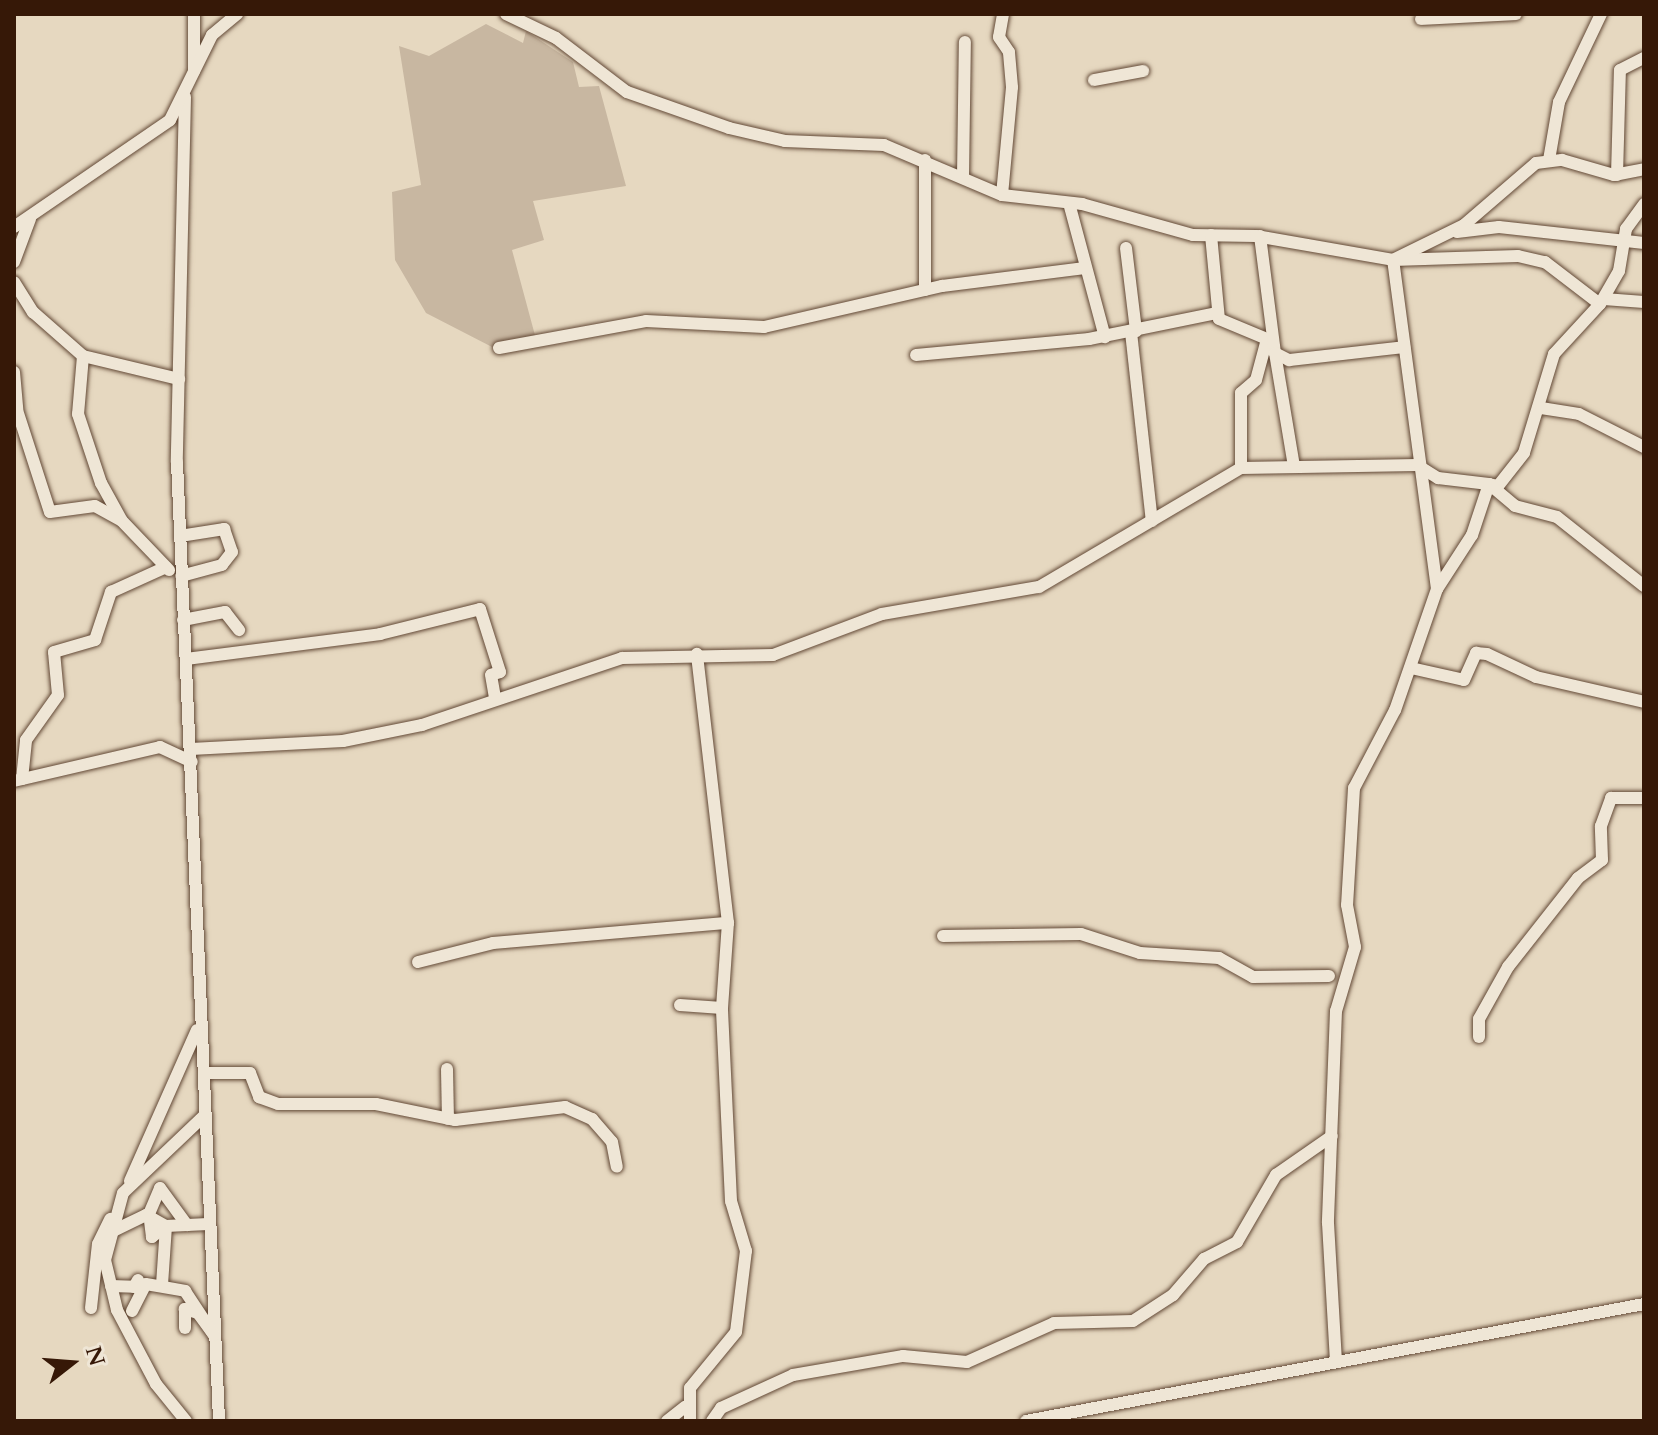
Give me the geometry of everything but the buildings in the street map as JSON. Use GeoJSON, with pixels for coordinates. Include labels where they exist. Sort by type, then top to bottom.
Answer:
{"type":"FeatureCollection","features":[{"type":"Feature","properties":{"kind":"street"},"geometry":{"type":"LineString","coordinates":[[194,14],[195,78]]}},
{"type":"Feature","properties":{"kind":"street"},"geometry":{"type":"LineString","coordinates":[[14,227],[150,136],[185,97],[212,35],[237,14]]}},
{"type":"Feature","properties":{"kind":"street"},"geometry":{"type":"LineString","coordinates":[[506,14],[568,45],[611,83],[677,110],[772,139],[876,143],[925,160],[1002,195],[1069,203],[1211,235],[1260,236],[1393,260],[1518,256],[1545,262],[1602,301],[1644,302]]}},
{"type":"Feature","properties":{"kind":"street"},"geometry":{"type":"LineString","coordinates":[[1002,195],[1012,87],[1009,52],[999,37],[1003,14]]}},
{"type":"Feature","properties":{"kind":"street"},"geometry":{"type":"LineString","coordinates":[[1421,19],[1516,14]]}},
{"type":"Feature","properties":{"kind":"street"},"geometry":{"type":"LineString","coordinates":[[1549,160],[1559,102],[1601,14]]}},
{"type":"Feature","properties":{"kind":"street"},"geometry":{"type":"LineString","coordinates":[[963,177],[965,42]]}},
{"type":"Feature","properties":{"kind":"street"},"geometry":{"type":"LineString","coordinates":[[1617,175],[1620,70],[1644,58]]}},
{"type":"Feature","properties":{"kind":"street"},"geometry":{"type":"LineString","coordinates":[[1094,80],[1143,71]]}},
{"type":"Feature","properties":{"kind":"street"},"geometry":{"type":"LineString","coordinates":[[185,97],[179,379],[181,578],[219,1421]]}},
{"type":"Feature","properties":{"kind":"street"},"geometry":{"type":"LineString","coordinates":[[925,160],[925,290]]}},
{"type":"Feature","properties":{"kind":"street"},"geometry":{"type":"LineString","coordinates":[[1450,234],[1525,167],[1549,160],[1617,175],[1644,169]]}},
{"type":"Feature","properties":{"kind":"street"},"geometry":{"type":"LineString","coordinates":[[1069,203],[1105,337]]}},
{"type":"Feature","properties":{"kind":"street"},"geometry":{"type":"LineString","coordinates":[[166,567],[111,592],[95,640],[54,652],[58,695],[26,740],[18,780],[160,747],[191,756],[343,741],[422,725],[495,698],[622,658],[697,654],[773,655],[882,614],[1039,587],[1241,468],[1417,465],[1438,478],[1498,486],[1524,453],[1541,408],[1554,354],[1602,301],[1627,244],[1626,229],[1644,204]]}},
{"type":"Feature","properties":{"kind":"street"},"geometry":{"type":"LineString","coordinates":[[14,262],[30,219]]}},
{"type":"Feature","properties":{"kind":"street"},"geometry":{"type":"LineString","coordinates":[[1393,260],[1450,234],[1499,227],[1627,244],[1644,243]]}},
{"type":"Feature","properties":{"kind":"street"},"geometry":{"type":"LineString","coordinates":[[1211,235],[1217,313],[1223,323],[1267,339],[1256,380],[1241,393],[1241,468]]}},
{"type":"Feature","properties":{"kind":"street"},"geometry":{"type":"LineString","coordinates":[[1260,236],[1294,466]]}},
{"type":"Feature","properties":{"kind":"street"},"geometry":{"type":"LineString","coordinates":[[1126,248],[1152,521]]}},
{"type":"Feature","properties":{"kind":"street"},"geometry":{"type":"LineString","coordinates":[[1393,260],[1417,465],[1437,589]]}},
{"type":"Feature","properties":{"kind":"street"},"geometry":{"type":"LineString","coordinates":[[499,348],[646,321],[764,327],[925,290],[1085,268]]}},
{"type":"Feature","properties":{"kind":"street"},"geometry":{"type":"LineString","coordinates":[[14,282],[33,312],[83,356],[179,379]]}},
{"type":"Feature","properties":{"kind":"street"},"geometry":{"type":"LineString","coordinates":[[916,355],[1105,337],[1217,313]]}},
{"type":"Feature","properties":{"kind":"street"},"geometry":{"type":"LineString","coordinates":[[1275,353],[1289,360],[1404,347]]}},
{"type":"Feature","properties":{"kind":"street"},"geometry":{"type":"LineString","coordinates":[[83,356],[80,426],[122,521]]}},
{"type":"Feature","properties":{"kind":"street"},"geometry":{"type":"LineString","coordinates":[[14,372],[17,410],[50,512],[95,506],[122,521],[166,567],[181,578]]}},
{"type":"Feature","properties":{"kind":"street"},"geometry":{"type":"LineString","coordinates":[[1541,408],[1579,414],[1644,447]]}},
{"type":"Feature","properties":{"kind":"street"},"geometry":{"type":"LineString","coordinates":[[1489,484],[1515,506],[1557,517],[1644,586]]}},
{"type":"Feature","properties":{"kind":"street"},"geometry":{"type":"LineString","coordinates":[[1336,1360],[1328,1259],[1338,995],[1355,947],[1347,905],[1353,791],[1411,668],[1437,589],[1472,535],[1489,484]]}},
{"type":"Feature","properties":{"kind":"street"},"geometry":{"type":"LineString","coordinates":[[180,536],[224,529],[232,552],[222,565],[181,578]]}},
{"type":"Feature","properties":{"kind":"street"},"geometry":{"type":"LineString","coordinates":[[186,659],[380,634],[480,609],[500,672],[491,675],[495,698]]}},
{"type":"Feature","properties":{"kind":"street"},"geometry":{"type":"LineString","coordinates":[[183,620],[225,612],[239,630]]}},
{"type":"Feature","properties":{"kind":"street"},"geometry":{"type":"LineString","coordinates":[[1411,668],[1464,680],[1476,653],[1487,654],[1536,677],[1644,702]]}},
{"type":"Feature","properties":{"kind":"street"},"geometry":{"type":"LineString","coordinates":[[690,1421],[685,1407],[690,1388],[736,1332],[746,1251],[731,1201],[722,1008],[728,923],[697,654]]}},
{"type":"Feature","properties":{"kind":"street"},"geometry":{"type":"LineString","coordinates":[[1479,1037],[1479,1019],[1508,967],[1578,878],[1602,860],[1601,826],[1611,798],[1644,798]]}},
{"type":"Feature","properties":{"kind":"street"},"geometry":{"type":"LineString","coordinates":[[418,962],[493,943],[728,923]]}},
{"type":"Feature","properties":{"kind":"street"},"geometry":{"type":"LineString","coordinates":[[943,936],[1081,934],[1140,953],[1219,958],[1253,977],[1329,976]]}},
{"type":"Feature","properties":{"kind":"street"},"geometry":{"type":"LineString","coordinates":[[680,1005],[722,1008]]}},
{"type":"Feature","properties":{"kind":"street"},"geometry":{"type":"LineString","coordinates":[[91,1308],[98,1244],[195,1043],[202,1007]]}},
{"type":"Feature","properties":{"kind":"street"},"geometry":{"type":"LineString","coordinates":[[447,1069],[448,1119]]}},
{"type":"Feature","properties":{"kind":"street"},"geometry":{"type":"LineString","coordinates":[[204,1073],[250,1073],[259,1097],[278,1104],[376,1104],[448,1119],[576,1109],[612,1142],[617,1167]]}},
{"type":"Feature","properties":{"kind":"street"},"geometry":{"type":"LineString","coordinates":[[91,1308],[123,1193],[205,1115]]}},
{"type":"Feature","properties":{"kind":"street"},"geometry":{"type":"LineString","coordinates":[[712,1421],[721,1408],[793,1375],[903,1356],[967,1362],[1049,1324],[1133,1321],[1173,1295],[1204,1259],[1237,1242],[1276,1175],[1332,1136]]}},
{"type":"Feature","properties":{"kind":"street"},"geometry":{"type":"LineString","coordinates":[[187,1225],[160,1188],[149,1217],[152,1237],[166,1226],[187,1225],[208,1224]]}},
{"type":"Feature","properties":{"kind":"street"},"geometry":{"type":"LineString","coordinates":[[113,1231],[149,1217]]}},
{"type":"Feature","properties":{"kind":"street"},"geometry":{"type":"LineString","coordinates":[[162,1285],[166,1226]]}},
{"type":"Feature","properties":{"kind":"street"},"geometry":{"type":"LineString","coordinates":[[105,1260],[117,1310],[156,1384],[186,1421]]}},
{"type":"Feature","properties":{"kind":"street"},"geometry":{"type":"LineString","coordinates":[[111,1286],[134,1287],[138,1280]]}},
{"type":"Feature","properties":{"kind":"street"},"geometry":{"type":"LineString","coordinates":[[132,1311],[146,1284],[162,1285],[200,1304],[214,1335]]}},
{"type":"Feature","properties":{"kind":"street"},"geometry":{"type":"LineString","coordinates":[[1026,1421],[1336,1360],[1435,1349],[1644,1304]]}},
{"type":"Feature","properties":{"kind":"street"},"geometry":{"type":"LineString","coordinates":[[91,1308],[117,1310]]}},
{"type":"Feature","properties":{"kind":"street"},"geometry":{"type":"LineString","coordinates":[[185,1328],[185,1309],[198,1313],[214,1335]]}},
{"type":"Feature","properties":{"kind":"street"},"geometry":{"type":"LineString","coordinates":[[667,1421],[685,1407]]}},
{"type":"Feature","properties":{"kind":"shaded area"},"geometry":{"type":"Polygon","coordinates":[[[486,24],[523,43],[526,31],[573,62],[579,87],[599,86],[626,186],[533,201],[544,240],[512,250],[536,339],[494,348],[426,313],[395,260],[392,192],[421,185],[399,46],[429,56],[486,24]]]}}]}
